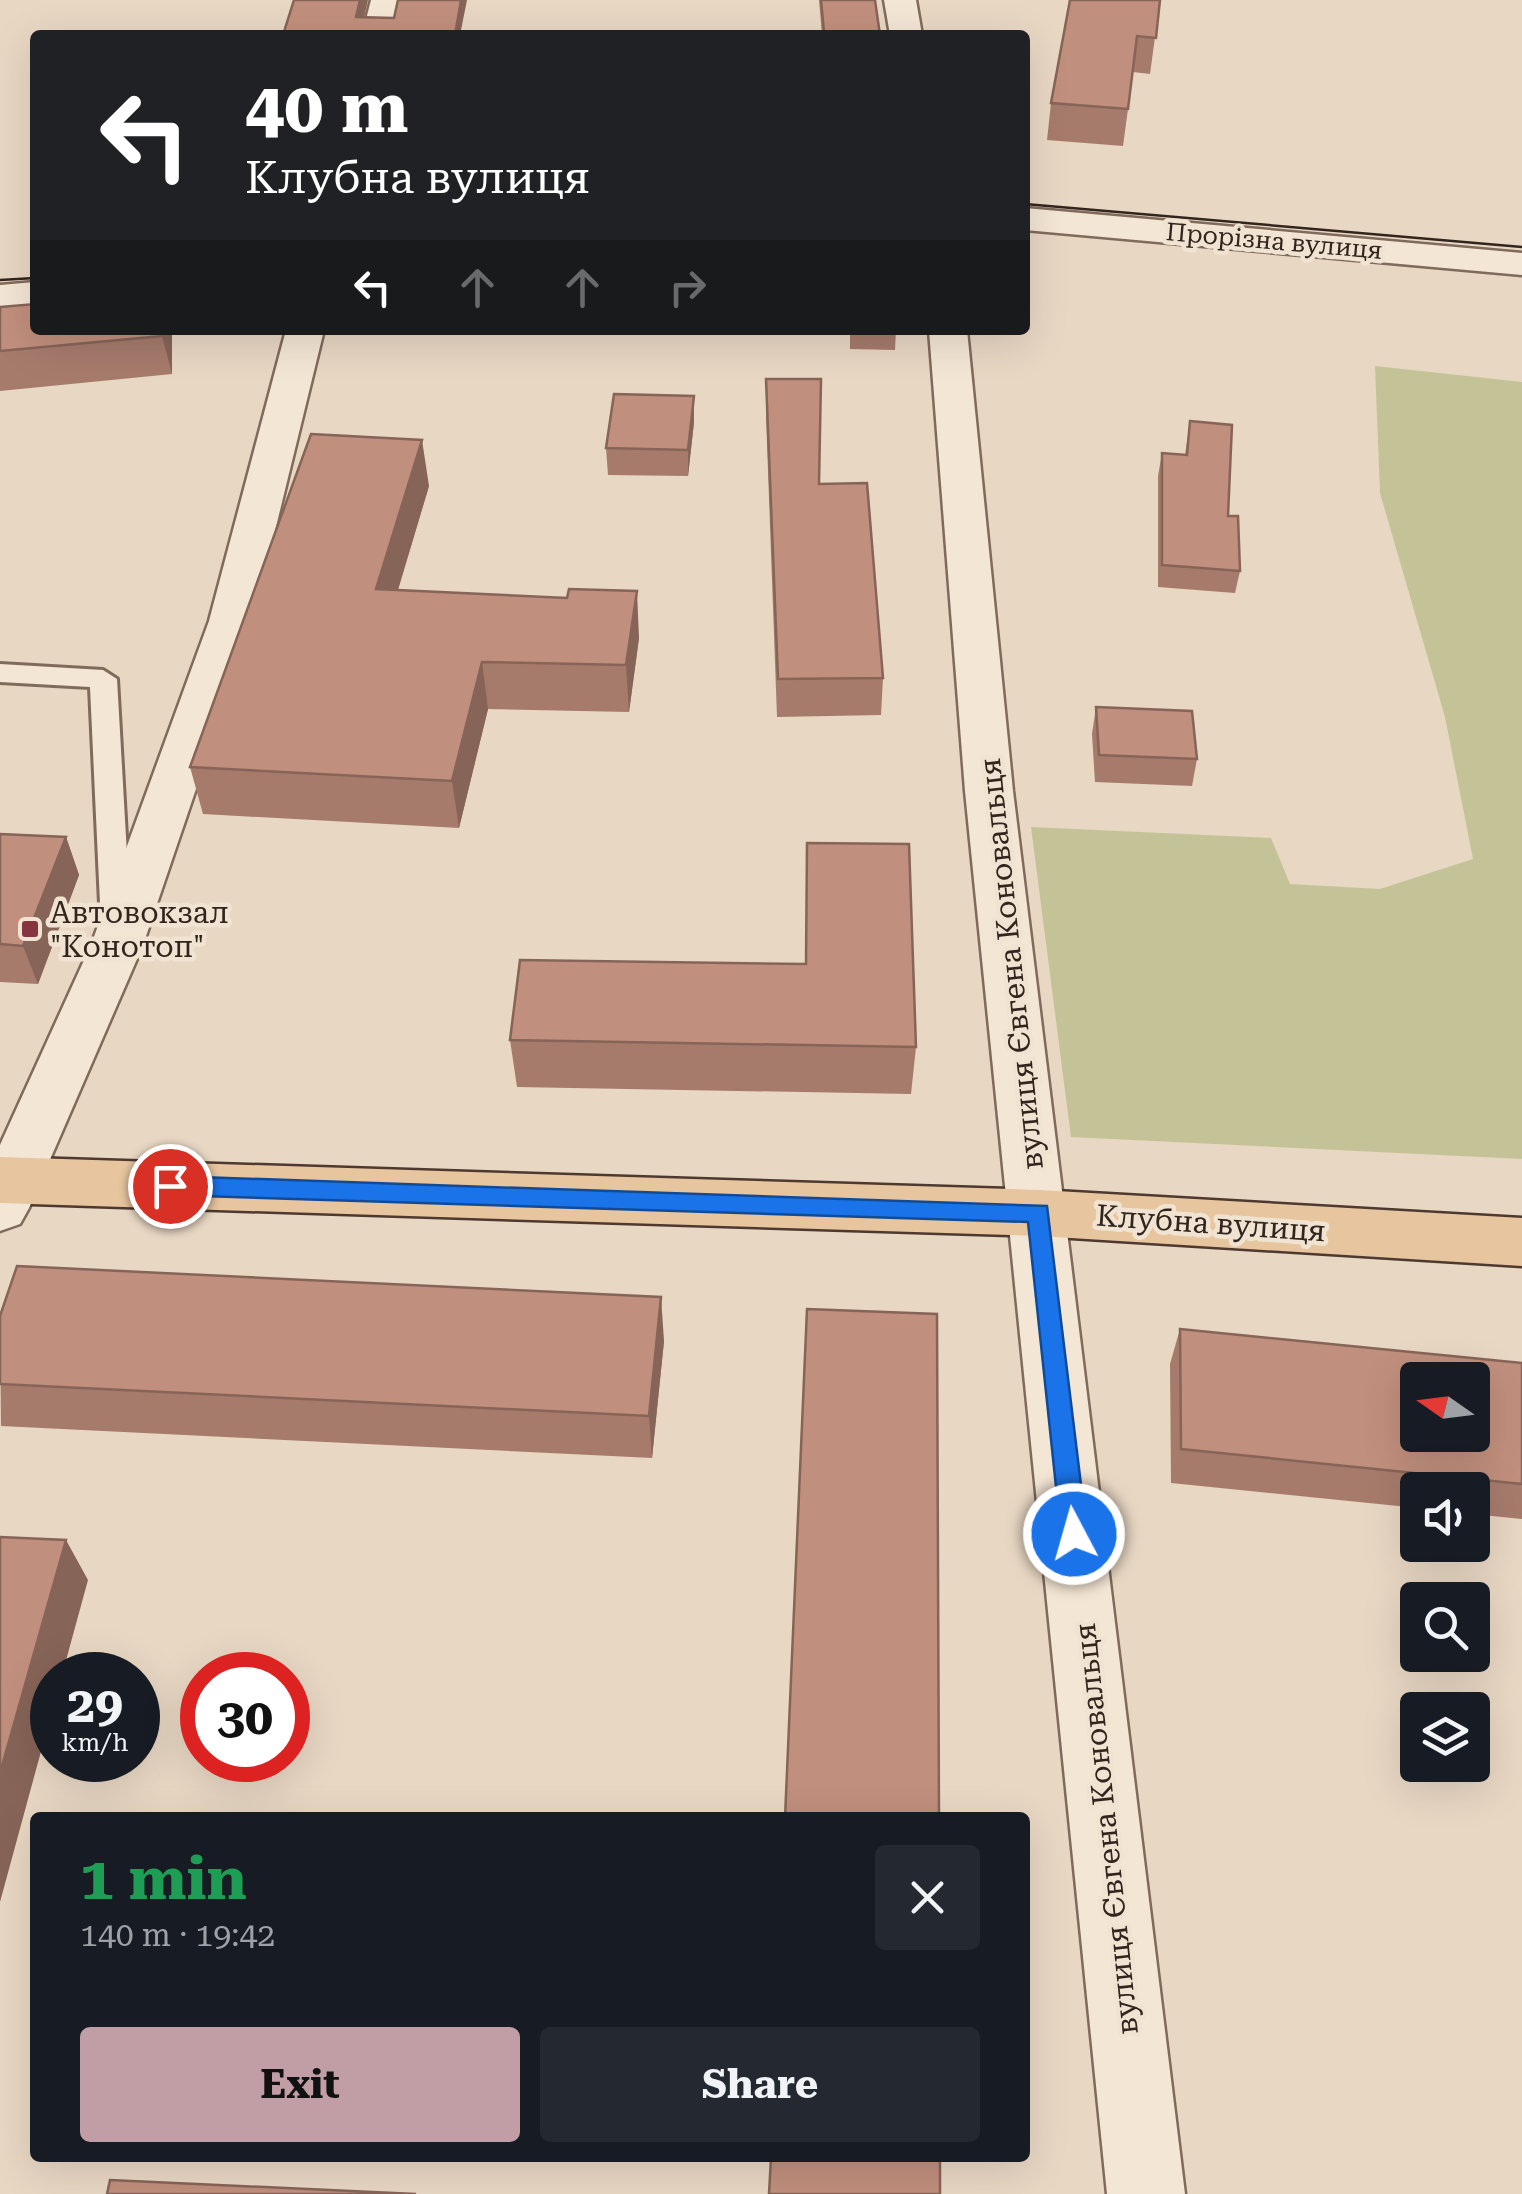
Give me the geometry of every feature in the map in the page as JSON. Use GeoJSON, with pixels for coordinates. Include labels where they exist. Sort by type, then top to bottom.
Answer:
{"type":"FeatureCollection","features":[{"type":"Feature","properties":{"kind":"main road","name":"Клубна вулиця"},"geometry":{"type":"LineString","coordinates":[[4,1189],[1039,1213],[1522,1242]]}},
{"type":"Feature","properties":{"kind":"street"},"geometry":{"type":"LineString","coordinates":[[379,30],[387,0]]}},
{"type":"Feature","properties":{"kind":"street"},"geometry":{"type":"LineString","coordinates":[[900,0],[905,30]]}},
{"type":"Feature","properties":{"kind":"street","name":"Прорізна вулиця"},"geometry":{"type":"LineString","coordinates":[[1030,219],[1522,264]]}},
{"type":"Feature","properties":{"kind":"street"},"geometry":{"type":"LineString","coordinates":[[0,296],[30,293]]}},
{"type":"Feature","properties":{"kind":"street"},"geometry":{"type":"LineString","coordinates":[[4,1189],[117,944],[231,622],[303,335]]}},
{"type":"Feature","properties":{"kind":"street","name":"вулиця Євгена Коновальця"},"geometry":{"type":"LineString","coordinates":[[948,335],[989,791],[1146,2194]]}},
{"type":"Feature","properties":{"kind":"lane"},"geometry":{"type":"LineString","coordinates":[[0,673],[104,679],[117,944]]}},
{"type":"Feature","properties":{"kind":"green space"},"geometry":{"type":"Polygon","coordinates":[[[1375,366],[1522,382],[1522,1159],[1071,1137],[1031,827],[1271,838],[1290,884],[1380,889],[1473,859],[1445,717],[1380,493],[1375,366]]]}},
{"type":"Feature","properties":{"kind":"building"},"geometry":{"type":"Polygon","coordinates":[[[294,0],[360,0],[356,17],[394,18],[398,0],[461,0],[456,30],[285,30],[294,0]]]}},
{"type":"Feature","properties":{"kind":"building"},"geometry":{"type":"Polygon","coordinates":[[[821,0],[875,0],[879,30],[824,30],[821,0]]]}},
{"type":"Feature","properties":{"kind":"building"},"geometry":{"type":"Polygon","coordinates":[[[1070,0],[1160,0],[1156,38],[1137,36],[1128,109],[1051,103],[1070,0]]]}},
{"type":"Feature","properties":{"kind":"building"},"geometry":{"type":"Polygon","coordinates":[[[30,304],[30,335],[162,336],[0,351],[0,307],[30,304]]]}},
{"type":"Feature","properties":{"kind":"building"},"geometry":{"type":"Polygon","coordinates":[[[766,379],[821,379],[819,484],[867,483],[883,678],[778,679],[766,379]]]}},
{"type":"Feature","properties":{"kind":"building"},"geometry":{"type":"Polygon","coordinates":[[[614,394],[694,396],[688,450],[606,448],[614,394]]]}},
{"type":"Feature","properties":{"kind":"building"},"geometry":{"type":"Polygon","coordinates":[[[1190,421],[1232,425],[1228,516],[1238,516],[1240,571],[1162,565],[1162,453],[1187,455],[1190,421]]]}},
{"type":"Feature","properties":{"kind":"building"},"geometry":{"type":"Polygon","coordinates":[[[311,434],[422,440],[376,589],[567,598],[569,589],[637,591],[626,665],[482,662],[452,781],[190,767],[311,434]]]}},
{"type":"Feature","properties":{"kind":"building"},"geometry":{"type":"Polygon","coordinates":[[[1096,707],[1192,711],[1197,759],[1099,755],[1096,707]]]}},
{"type":"Feature","properties":{"kind":"building"},"geometry":{"type":"Polygon","coordinates":[[[0,834],[66,837],[23,946],[0,944],[0,834]]]}},
{"type":"Feature","properties":{"kind":"building"},"geometry":{"type":"Polygon","coordinates":[[[807,843],[909,844],[916,1047],[510,1040],[520,960],[806,964],[807,843]]]}},
{"type":"Feature","properties":{"kind":"building"},"geometry":{"type":"Polygon","coordinates":[[[17,1266],[661,1297],[649,1416],[0,1384],[0,1316],[17,1266]]]}},
{"type":"Feature","properties":{"kind":"building"},"geometry":{"type":"Polygon","coordinates":[[[807,1309],[937,1314],[939,1812],[785,1812],[807,1309]]]}},
{"type":"Feature","properties":{"kind":"building"},"geometry":{"type":"Polygon","coordinates":[[[1180,1329],[1522,1363],[1522,1484],[1490,1481],[1490,1472],[1405,1472],[1181,1449],[1180,1329]]]}},
{"type":"Feature","properties":{"kind":"building"},"geometry":{"type":"Polygon","coordinates":[[[0,1537],[66,1540],[34,1652],[30,1652],[30,1667],[0,1773],[0,1537]]]}},
{"type":"Feature","properties":{"kind":"building"},"geometry":{"type":"Polygon","coordinates":[[[771,2162],[940,2162],[940,2194],[769,2194],[771,2162]]]}},
{"type":"Feature","properties":{"kind":"building"},"geometry":{"type":"Polygon","coordinates":[[[110,2180],[416,2194],[107,2194],[110,2180]]]}},
{"type":"Feature","properties":{"kind":"tram line"},"geometry":{"type":"LineString","coordinates":[[1030,204],[1522,247]]}},
{"type":"Feature","properties":{"kind":"tram line"},"geometry":{"type":"LineString","coordinates":[[0,280],[30,278]]}},
{"type":"Feature","properties":{"kind":"place","name":"Автовокзал \"Конотоп\""},"geometry":{"type":"Point","coordinates":[30,929]}},
{"type":"Feature","properties":{"kind":"route"},"geometry":{"type":"LineString","coordinates":[[170,1186],[1039,1213],[1074,1534]]}}]}
